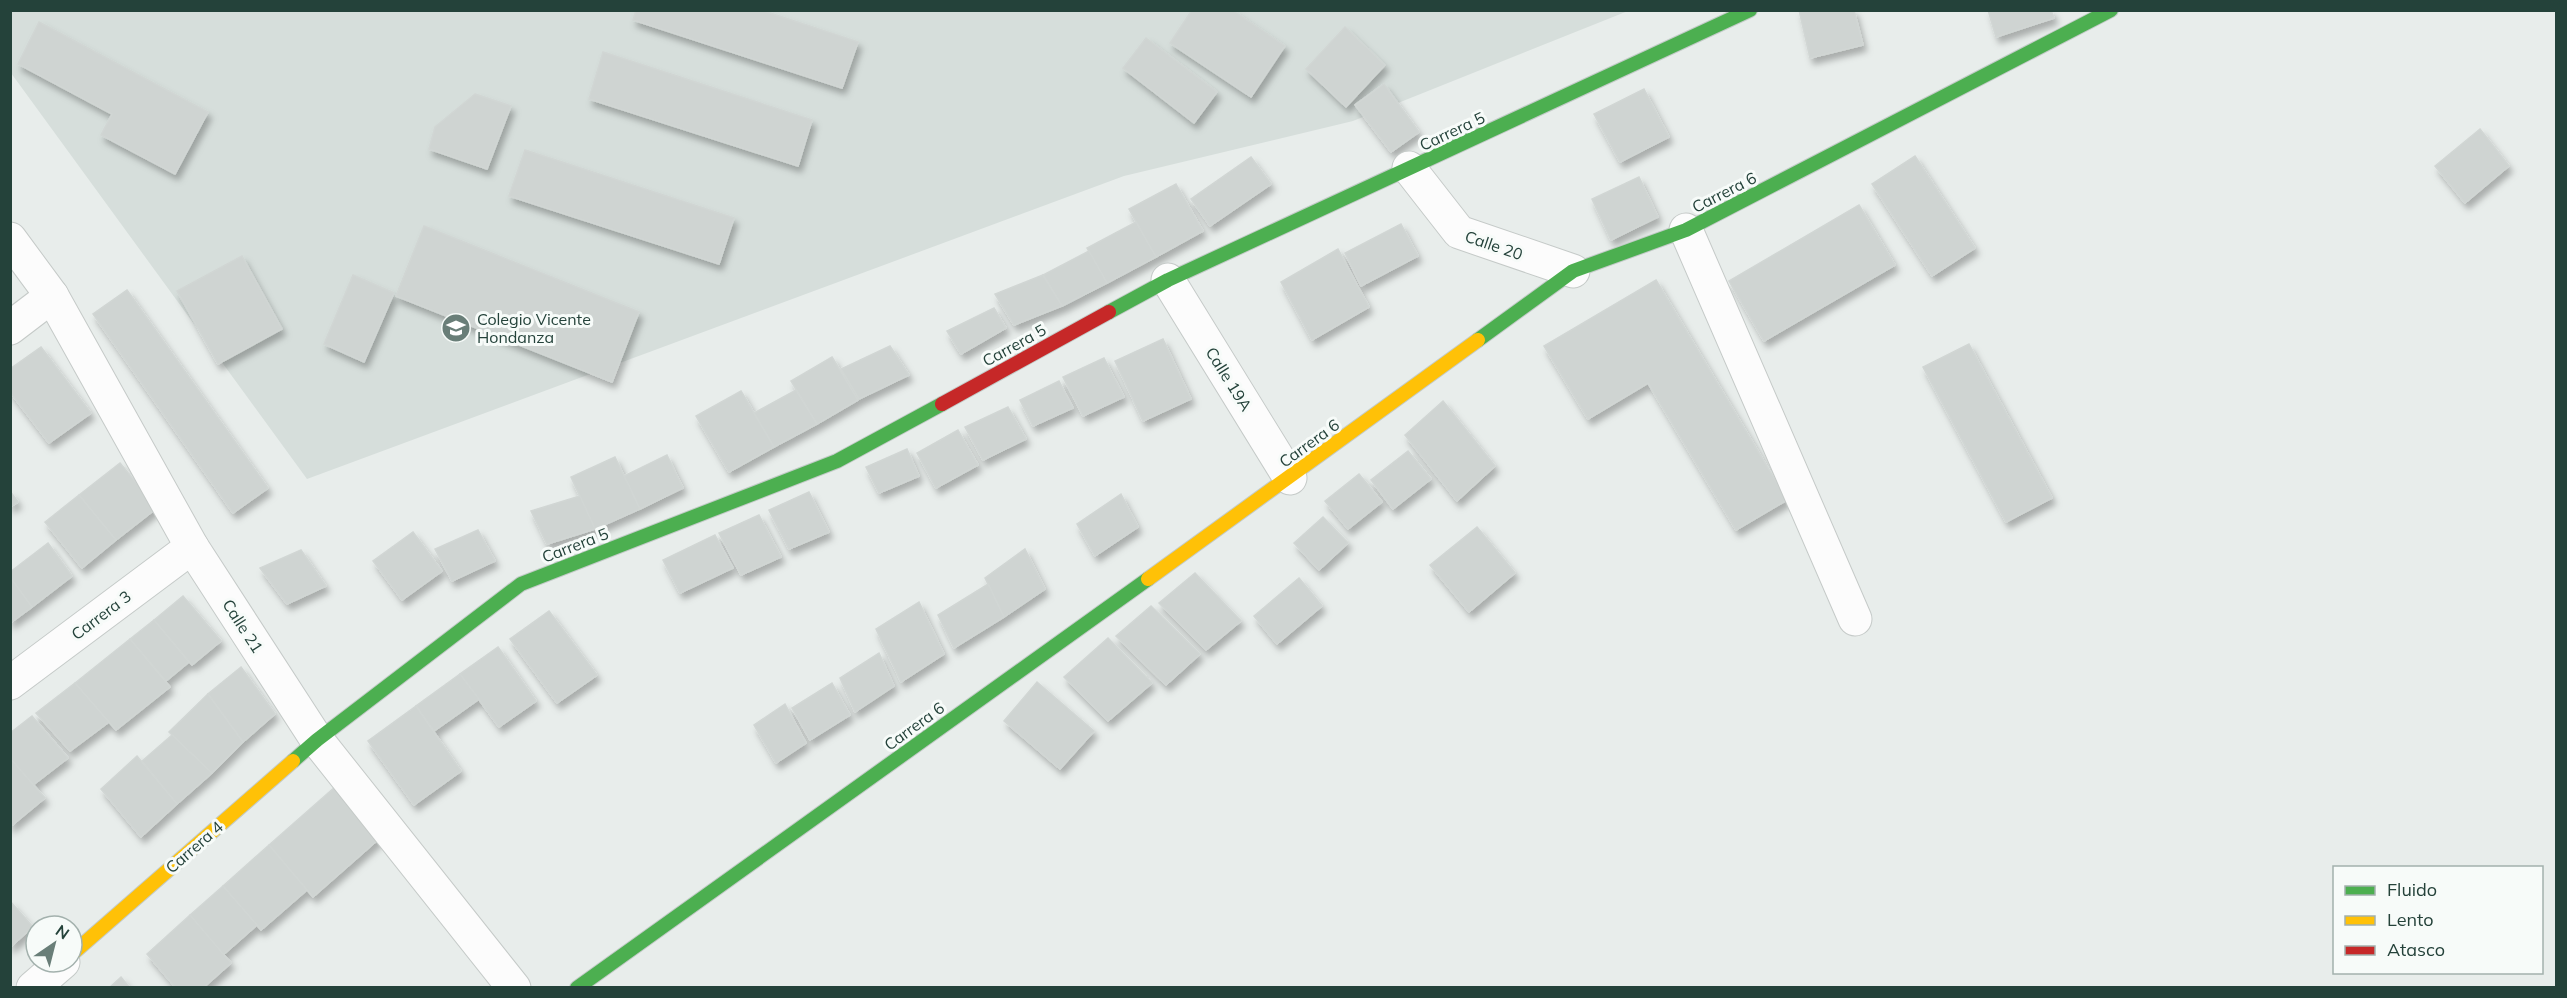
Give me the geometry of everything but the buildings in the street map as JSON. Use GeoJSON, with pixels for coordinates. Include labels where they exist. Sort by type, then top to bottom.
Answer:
{"type":"FeatureCollection","features":[{"type":"Feature","properties":{"kind":"street","name":"Carrera 5"},"geometry":{"type":"LineString","coordinates":[[316,740],[521,584],[837,461],[1168,280],[1750,10]]}},
{"type":"Feature","properties":{"kind":"street","name":"Carrera 6"},"geometry":{"type":"LineString","coordinates":[[577,987],[1290,478],[1572,272],[1686,230],[2110,10]]}},
{"type":"Feature","properties":{"kind":"street","name":"Calle 20"},"geometry":{"type":"LineString","coordinates":[[1409,168],[1459,232],[1572,272]]}},
{"type":"Feature","properties":{"kind":"street"},"geometry":{"type":"LineString","coordinates":[[1686,230],[1855,620]]}},
{"type":"Feature","properties":{"kind":"street","name":"Calle 21"},"geometry":{"type":"LineString","coordinates":[[10,238],[52,296],[192,547],[316,740],[514,987]]}},
{"type":"Feature","properties":{"kind":"street","name":"Calle 19A"},"geometry":{"type":"LineString","coordinates":[[1168,280],[1290,478]]}},
{"type":"Feature","properties":{"kind":"street"},"geometry":{"type":"LineString","coordinates":[[10,328],[52,296]]}},
{"type":"Feature","properties":{"kind":"street","name":"Carrera 3"},"geometry":{"type":"LineString","coordinates":[[10,683],[192,547]]}},
{"type":"Feature","properties":{"kind":"street","name":"Carrera 4"},"geometry":{"type":"LineString","coordinates":[[84,943],[316,740]]}},
{"type":"Feature","properties":{"kind":"street"},"geometry":{"type":"LineString","coordinates":[[33,987],[49,974]]}},
{"type":"Feature","properties":{"kind":"shaded area","name":"Colegio Vicente Hondanza"},"geometry":{"type":"Polygon","coordinates":[[[10,11],[1628,11],[1353,121],[1124,176],[307,479],[11,73],[10,11]]]}},
{"type":"Feature","properties":{"kind":"traffic: fast"},"geometry":{"type":"LineString","coordinates":[[1109,312],[1168,280],[1750,10]]}},
{"type":"Feature","properties":{"kind":"traffic: fast"},"geometry":{"type":"LineString","coordinates":[[1478,340],[1573,271],[1686,230],[2111,10]]}},
{"type":"Feature","properties":{"kind":"traffic: fast"},"geometry":{"type":"LineString","coordinates":[[293,761],[317,740],[521,584],[837,461],[942,404]]}},
{"type":"Feature","properties":{"kind":"traffic: fast"},"geometry":{"type":"LineString","coordinates":[[577,988],[1148,579]]}},
{"type":"Feature","properties":{"kind":"traffic: slow"},"geometry":{"type":"LineString","coordinates":[[1148,579],[1478,340]]}},
{"type":"Feature","properties":{"kind":"traffic: slow"},"geometry":{"type":"LineString","coordinates":[[84,944],[293,761]]}},
{"type":"Feature","properties":{"kind":"traffic: jam"},"geometry":{"type":"LineString","coordinates":[[942,404],[1109,312]]}},
{"type":"Feature","properties":{"kind":"place","name":"Colegio Vicente Hondanza"},"geometry":{"type":"Point","coordinates":[456,328]}}]}
